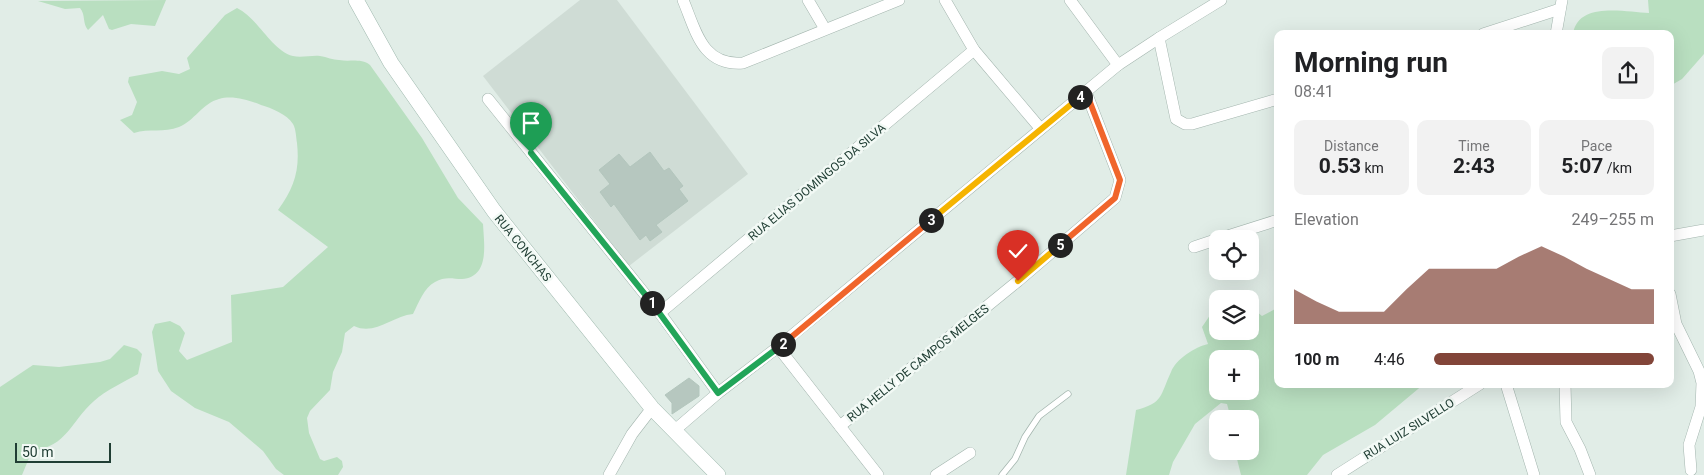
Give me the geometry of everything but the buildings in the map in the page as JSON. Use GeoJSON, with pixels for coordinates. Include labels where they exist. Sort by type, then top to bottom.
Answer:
{"type":"FeatureCollection","features":[{"type":"Feature","properties":{"kind":"main road","name":"RUA CONCHAS"},"geometry":{"type":"LineString","coordinates":[[356,0],[391,63],[494,211],[652,408],[718,475]]}},
{"type":"Feature","properties":{"kind":"street"},"geometry":{"type":"LineString","coordinates":[[683,0],[702,45],[710,54],[731,64],[754,59],[899,0]]}},
{"type":"Feature","properties":{"kind":"street"},"geometry":{"type":"LineString","coordinates":[[808,0],[825,30]]}},
{"type":"Feature","properties":{"kind":"street"},"geometry":{"type":"LineString","coordinates":[[945,0],[974,50],[1040,128]]}},
{"type":"Feature","properties":{"kind":"street"},"geometry":{"type":"LineString","coordinates":[[1070,0],[1118,65]]}},
{"type":"Feature","properties":{"kind":"street"},"geometry":{"type":"LineString","coordinates":[[674,430],[718,393],[778,348],[1118,65],[1216,1]]}},
{"type":"Feature","properties":{"kind":"street"},"geometry":{"type":"LineString","coordinates":[[1494,30],[1561,5]]}},
{"type":"Feature","properties":{"kind":"street"},"geometry":{"type":"LineString","coordinates":[[1557,30],[1561,5]]}},
{"type":"Feature","properties":{"kind":"street"},"geometry":{"type":"LineString","coordinates":[[1159,38],[1174,114],[1180,122],[1192,124],[1274,100]]}},
{"type":"Feature","properties":{"kind":"street","name":"RUA ELIAS DOMINGOS DA SILVA"},"geometry":{"type":"LineString","coordinates":[[660,313],[974,50]]}},
{"type":"Feature","properties":{"kind":"street","name":"RUA HELLY DE CAMPOS MELGES"},"geometry":{"type":"LineString","coordinates":[[840,426],[1018,281],[1115,198],[1120,180],[1086,92]]}},
{"type":"Feature","properties":{"kind":"street"},"geometry":{"type":"LineString","coordinates":[[488,99],[660,313],[718,393]]}},
{"type":"Feature","properties":{"kind":"street"},"geometry":{"type":"LineString","coordinates":[[1246,230],[1274,221]]}},
{"type":"Feature","properties":{"kind":"street"},"geometry":{"type":"LineString","coordinates":[[1674,235],[1704,230]]}},
{"type":"Feature","properties":{"kind":"street"},"geometry":{"type":"LineString","coordinates":[[1194,246],[1209,242]]}},
{"type":"Feature","properties":{"kind":"street"},"geometry":{"type":"LineString","coordinates":[[1674,314],[1676,324],[1699,371],[1702,383],[1701,407],[1689,445],[1691,470]]}},
{"type":"Feature","properties":{"kind":"street"},"geometry":{"type":"LineString","coordinates":[[778,348],[878,475]]}},
{"type":"Feature","properties":{"kind":"street","name":"RUA LUIZ SILVELLO"},"geometry":{"type":"LineString","coordinates":[[1337,475],[1474,388]]}},
{"type":"Feature","properties":{"kind":"street"},"geometry":{"type":"LineString","coordinates":[[1507,388],[1534,475]]}},
{"type":"Feature","properties":{"kind":"street"},"geometry":{"type":"LineString","coordinates":[[1566,388],[1566,422],[1580,449],[1590,475]]}},
{"type":"Feature","properties":{"kind":"street"},"geometry":{"type":"LineString","coordinates":[[609,475],[632,434],[652,408]]}},
{"type":"Feature","properties":{"kind":"street"},"geometry":{"type":"LineString","coordinates":[[936,475],[970,454]]}},
{"type":"Feature","properties":{"kind":"lane"},"geometry":{"type":"LineString","coordinates":[[1002,475],[1015,458],[1024,437],[1039,416],[1068,394]]}},
{"type":"Feature","properties":{"kind":"shaded area"},"geometry":{"type":"Polygon","coordinates":[[[580,0],[617,0],[748,174],[629,266],[483,76],[580,0]]]}},
{"type":"Feature","properties":{"kind":"green space"},"geometry":{"type":"Polygon","coordinates":[[[166,0],[155,26],[131,24],[112,30],[109,29],[103,15],[88,30],[80,8],[65,9],[38,1],[166,0]]]}},
{"type":"Feature","properties":{"kind":"green space"},"geometry":{"type":"Polygon","coordinates":[[[1648,0],[1704,0],[1704,54],[1682,79],[1674,84],[1674,30],[1575,30],[1577,24],[1584,17],[1593,13],[1616,11],[1649,13],[1648,0]]]}},
{"type":"Feature","properties":{"kind":"green space"},"geometry":{"type":"Polygon","coordinates":[[[237,8],[252,19],[271,41],[285,53],[296,57],[320,56],[337,60],[359,61],[370,65],[422,138],[458,198],[483,224],[483,258],[481,266],[471,277],[462,279],[446,278],[435,282],[425,292],[413,314],[369,329],[354,326],[345,333],[342,352],[333,372],[330,390],[310,411],[307,418],[309,433],[320,459],[324,461],[337,457],[342,461],[343,467],[338,475],[284,475],[276,469],[263,451],[229,422],[195,408],[171,391],[158,371],[152,332],[155,324],[170,321],[180,326],[185,333],[179,351],[187,360],[232,342],[231,295],[283,287],[328,247],[278,210],[292,187],[298,162],[295,128],[283,114],[251,101],[224,98],[208,104],[189,121],[173,129],[134,133],[120,120],[132,115],[137,102],[128,82],[129,77],[162,71],[179,74],[190,69],[187,58],[225,15],[237,8]]]}},
{"type":"Feature","properties":{"kind":"green space"},"geometry":{"type":"Polygon","coordinates":[[[1274,310],[1274,388],[1419,388],[1375,425],[1323,455],[1307,475],[1241,475],[1237,460],[1259,460],[1259,410],[1229,410],[1227,404],[1221,403],[1212,410],[1209,410],[1209,413],[1195,424],[1173,462],[1169,475],[1126,475],[1136,410],[1152,404],[1160,397],[1173,367],[1181,358],[1197,348],[1208,344],[1202,327],[1209,317],[1209,340],[1259,340],[1259,314],[1262,316],[1274,310]]]}},
{"type":"Feature","properties":{"kind":"green space"},"geometry":{"type":"Polygon","coordinates":[[[124,345],[137,349],[142,354],[138,374],[94,401],[61,439],[54,444],[32,451],[22,475],[0,475],[0,387],[33,365],[59,367],[100,362],[110,359],[124,345]]]}},
{"type":"Feature","properties":{"kind":"route"},"geometry":{"type":"LineString","coordinates":[[531,153],[660,313],[718,393],[778,348],[1040,128],[1086,92],[1120,180],[1115,198],[1018,281]]}}]}
